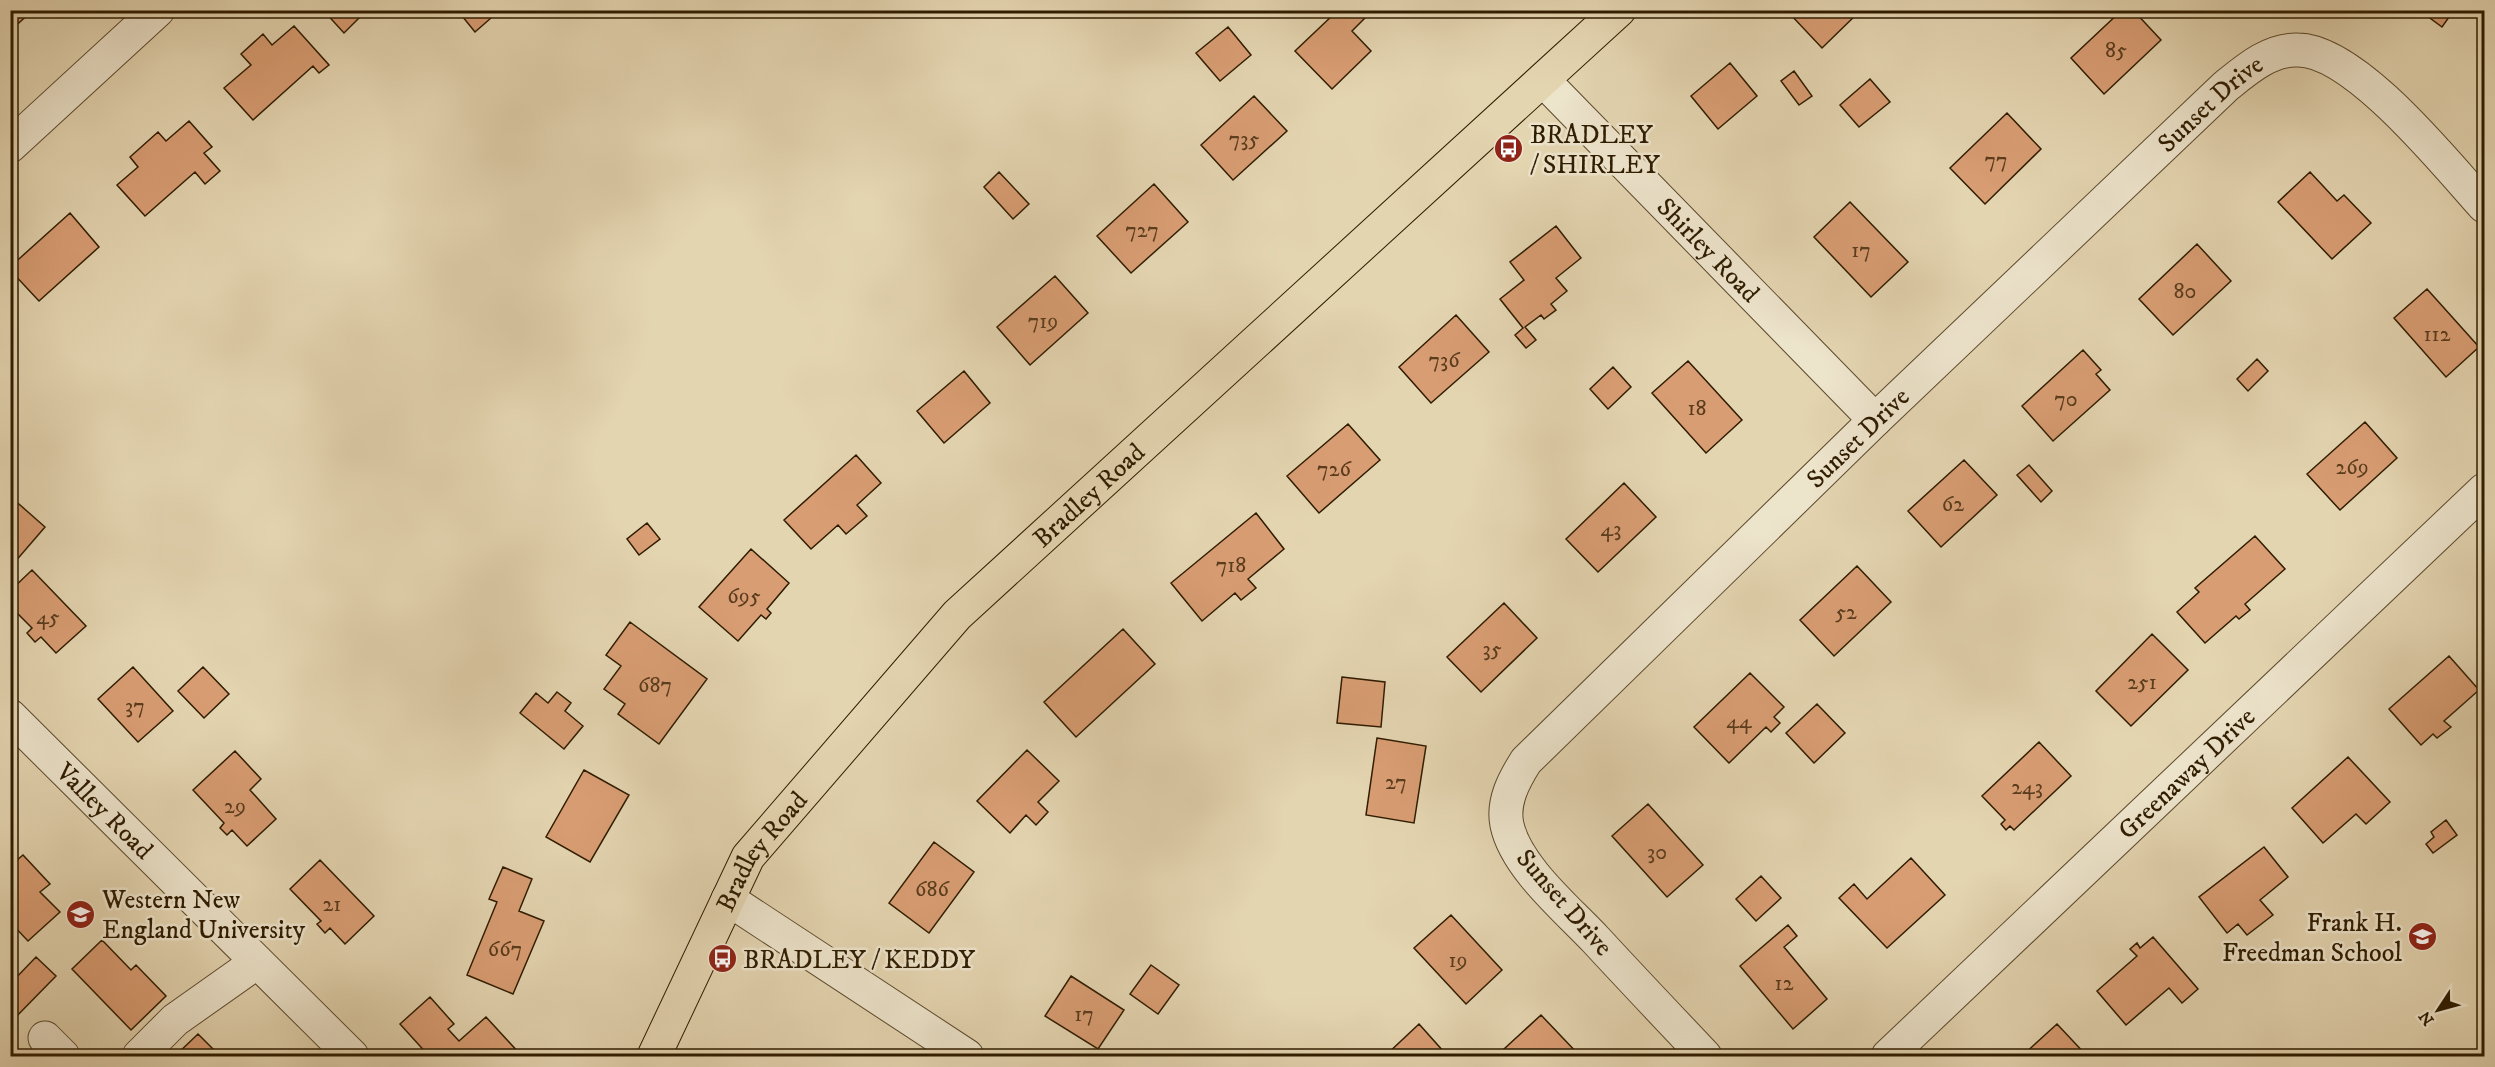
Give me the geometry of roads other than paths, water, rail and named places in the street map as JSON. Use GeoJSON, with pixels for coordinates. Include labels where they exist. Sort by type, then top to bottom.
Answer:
{"type":"FeatureCollection","features":[{"type":"Feature","properties":{"kind":"main road","name":"Bradley Road"},"geometry":{"type":"LineString","coordinates":[[654,1056],[748,857],[957,615],[1619,10]]}},
{"type":"Feature","properties":{"kind":"street"},"geometry":{"type":"LineString","coordinates":[[10,146],[158,10]]}},
{"type":"Feature","properties":{"kind":"street","name":"Sunset Drive"},"geometry":{"type":"LineString","coordinates":[[1705,1056],[1525,862],[1515,846],[1507,825],[1507,801],[1526,761],[1875,420],[2226,86],[2253,65],[2277,53],[2298,50],[2311,51],[2348,68],[2373,87],[2484,206]]}},
{"type":"Feature","properties":{"kind":"street","name":"Shirley Road"},"geometry":{"type":"LineString","coordinates":[[1542,80],[1875,420]]}},
{"type":"Feature","properties":{"kind":"street","name":"Greenaway Drive"},"geometry":{"type":"LineString","coordinates":[[1888,1056],[2484,490]]}},
{"type":"Feature","properties":{"kind":"street","name":"Valley Road"},"geometry":{"type":"LineString","coordinates":[[10,716],[352,1056]]}},
{"type":"Feature","properties":{"kind":"street"},"geometry":{"type":"LineString","coordinates":[[728,899],[967,1056]]}},
{"type":"Feature","properties":{"kind":"street"},"geometry":{"type":"LineString","coordinates":[[139,1056],[175,1020],[258,962]]}},
{"type":"Feature","properties":{"kind":"place","name":"BRADLEY / SHIRLEY"},"geometry":{"type":"Point","coordinates":[1509,149]}},
{"type":"Feature","properties":{"kind":"place","name":"Western New England University"},"geometry":{"type":"Point","coordinates":[81,914]}},
{"type":"Feature","properties":{"kind":"place","name":"Frank H. Freedman School"},"geometry":{"type":"Point","coordinates":[2423,937]}},
{"type":"Feature","properties":{"kind":"place","name":"BRADLEY / KEDDY"},"geometry":{"type":"Point","coordinates":[722,959]}}]}
